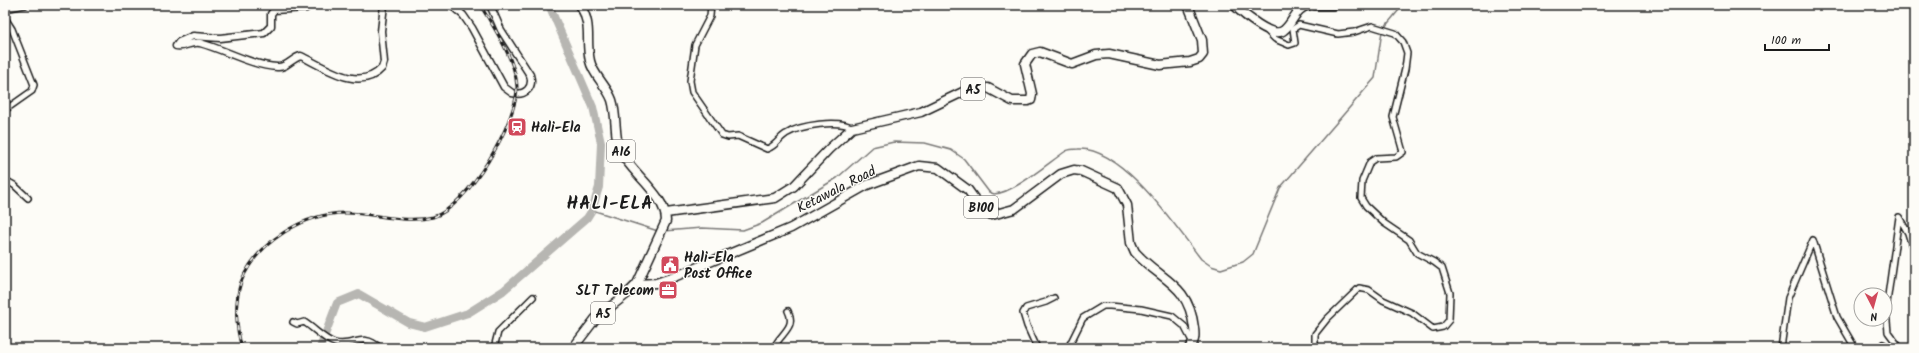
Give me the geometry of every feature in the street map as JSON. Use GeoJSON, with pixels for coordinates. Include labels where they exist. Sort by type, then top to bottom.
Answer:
{"type":"FeatureCollection","features":[{"type":"Feature","properties":{"kind":"main road","name":"A16"},"geometry":{"type":"LineString","coordinates":[[580,5],[587,16],[590,61],[605,86],[614,107],[619,149],[660,202],[666,214]]}},
{"type":"Feature","properties":{"kind":"main road","name":"A5"},"geometry":{"type":"LineString","coordinates":[[573,348],[596,318],[637,284],[665,223],[666,214],[775,198],[794,186],[829,149],[853,128],[921,112],[958,93],[974,88],[993,90],[1012,101],[1031,100],[1032,94],[1025,64],[1032,54],[1040,52],[1072,64],[1102,54],[1116,55],[1160,65],[1195,61],[1203,54],[1204,45],[1188,5]]}},
{"type":"Feature","properties":{"kind":"main road"},"geometry":{"type":"LineString","coordinates":[[1234,5],[1266,30],[1276,33],[1282,32],[1296,12],[1304,6],[1309,5]]}},
{"type":"Feature","properties":{"kind":"main road"},"geometry":{"type":"LineString","coordinates":[[1315,5],[1333,5]]}},
{"type":"Feature","properties":{"kind":"main road","name":"Ketawala Road"},"geometry":{"type":"LineString","coordinates":[[637,284],[656,283],[783,231],[866,185],[918,166],[938,168],[968,190],[984,212],[992,215],[1004,213],[1018,207],[1061,174],[1074,170],[1081,171],[1112,184],[1118,188],[1124,197],[1129,214],[1132,248],[1138,256],[1178,289],[1189,303],[1193,312],[1195,332],[1191,346]]}},
{"type":"Feature","properties":{"kind":"street"},"geometry":{"type":"LineString","coordinates":[[5,9],[25,5]]}},
{"type":"Feature","properties":{"kind":"street"},"geometry":{"type":"LineString","coordinates":[[309,5],[306,8],[274,10],[272,14],[271,26],[264,33],[220,38],[193,36],[179,42],[176,46],[180,47],[192,43],[199,43],[235,56],[278,67],[285,66],[301,56],[342,76],[361,78],[371,76],[382,68],[384,62],[381,32],[384,5]]}},
{"type":"Feature","properties":{"kind":"street"},"geometry":{"type":"LineString","coordinates":[[451,5],[463,15],[472,28],[504,87],[512,93],[524,93],[531,85],[532,81],[530,75],[501,30],[490,5]]}},
{"type":"Feature","properties":{"kind":"street"},"geometry":{"type":"LineString","coordinates":[[711,5],[710,16],[695,45],[690,81],[692,92],[722,135],[728,137],[738,136],[767,149],[774,147],[785,134],[804,127],[831,124],[849,125],[853,128]]}},
{"type":"Feature","properties":{"kind":"street"},"geometry":{"type":"LineString","coordinates":[[5,18],[12,29],[34,85],[32,91],[5,110]]}},
{"type":"Feature","properties":{"kind":"street"},"geometry":{"type":"LineString","coordinates":[[1266,30],[1275,39],[1289,45],[1295,43],[1293,29],[1299,25],[1338,34],[1354,32],[1372,26],[1395,33],[1403,42],[1407,53],[1405,69],[1392,117],[1403,152],[1396,157],[1376,158],[1370,162],[1362,181],[1361,198],[1366,206],[1384,223],[1410,240],[1417,253],[1442,268],[1450,293],[1449,320],[1443,327],[1433,329],[1412,313],[1383,300],[1369,290],[1359,288],[1327,319],[1315,334],[1315,348]]}},
{"type":"Feature","properties":{"kind":"street"},"geometry":{"type":"LineString","coordinates":[[5,180],[14,185],[28,198]]}},
{"type":"Feature","properties":{"kind":"street"},"geometry":{"type":"LineString","coordinates":[[1900,348],[1888,332],[1886,310],[1898,217],[1908,233],[1914,253]]}},
{"type":"Feature","properties":{"kind":"street"},"geometry":{"type":"LineString","coordinates":[[1781,348],[1788,298],[1813,240],[1837,317],[1855,348]]}},
{"type":"Feature","properties":{"kind":"street"},"geometry":{"type":"LineString","coordinates":[[494,348],[498,332],[533,297]]}},
{"type":"Feature","properties":{"kind":"street"},"geometry":{"type":"LineString","coordinates":[[1036,348],[1023,313],[1026,308],[1054,298]]}},
{"type":"Feature","properties":{"kind":"street"},"geometry":{"type":"LineString","coordinates":[[1068,348],[1083,318],[1103,306],[1141,309],[1172,316],[1184,326],[1191,346]]}},
{"type":"Feature","properties":{"kind":"street"},"geometry":{"type":"LineString","coordinates":[[774,348],[776,342],[790,327],[791,321],[788,311]]}},
{"type":"Feature","properties":{"kind":"street"},"geometry":{"type":"LineString","coordinates":[[293,322],[297,324],[304,322],[333,343],[340,344],[366,339],[373,342],[380,348]]}},
{"type":"Feature","properties":{"kind":"street"},"geometry":{"type":"LineString","coordinates":[[1881,348],[1883,344],[1890,348]]}},
{"type":"Feature","properties":{"kind":"waterway"},"geometry":{"type":"LineString","coordinates":[[320,348],[337,303],[359,294],[409,323],[425,327],[468,313],[503,291],[587,218],[592,210],[599,187],[601,143],[593,107],[549,5]]}},
{"type":"Feature","properties":{"kind":"waterway"},"geometry":{"type":"LineString","coordinates":[[1384,28],[1403,5]]}},
{"type":"Feature","properties":{"kind":"waterway"},"geometry":{"type":"LineString","coordinates":[[664,231],[702,228],[743,230],[762,223],[837,178],[872,147],[894,142],[925,143],[951,150],[964,159],[989,192],[994,194],[1011,189],[1031,177],[1066,151],[1070,149],[1078,149],[1095,152],[1112,160],[1130,174],[1163,209],[1201,259],[1211,266],[1221,269],[1243,262],[1253,254],[1280,188],[1375,78],[1382,31]]}},
{"type":"Feature","properties":{"kind":"waterway"},"geometry":{"type":"LineString","coordinates":[[592,210],[658,231]]}},
{"type":"Feature","properties":{"kind":"railway"},"geometry":{"type":"LineString","coordinates":[[242,348],[238,332],[237,315],[237,298],[241,282],[248,268],[258,254],[284,232],[314,218],[330,214],[357,213],[401,219],[422,219],[433,217],[447,210],[475,181],[500,141],[509,121],[515,102],[517,87],[516,77],[509,55],[480,5]]}},
{"type":"Feature","properties":{"kind":"place","name":"Hali-Ela"},"geometry":{"type":"Point","coordinates":[517,127]}},
{"type":"Feature","properties":{"kind":"place","name":"Hali-Ela Post Office"},"geometry":{"type":"Point","coordinates":[670,265]}},
{"type":"Feature","properties":{"kind":"place","name":"SLT Telecom"},"geometry":{"type":"Point","coordinates":[668,290]}},
{"type":"Feature","properties":{"kind":"district","name":"HALI-ELA"},"geometry":{"type":"Point","coordinates":[610,203]}}]}
